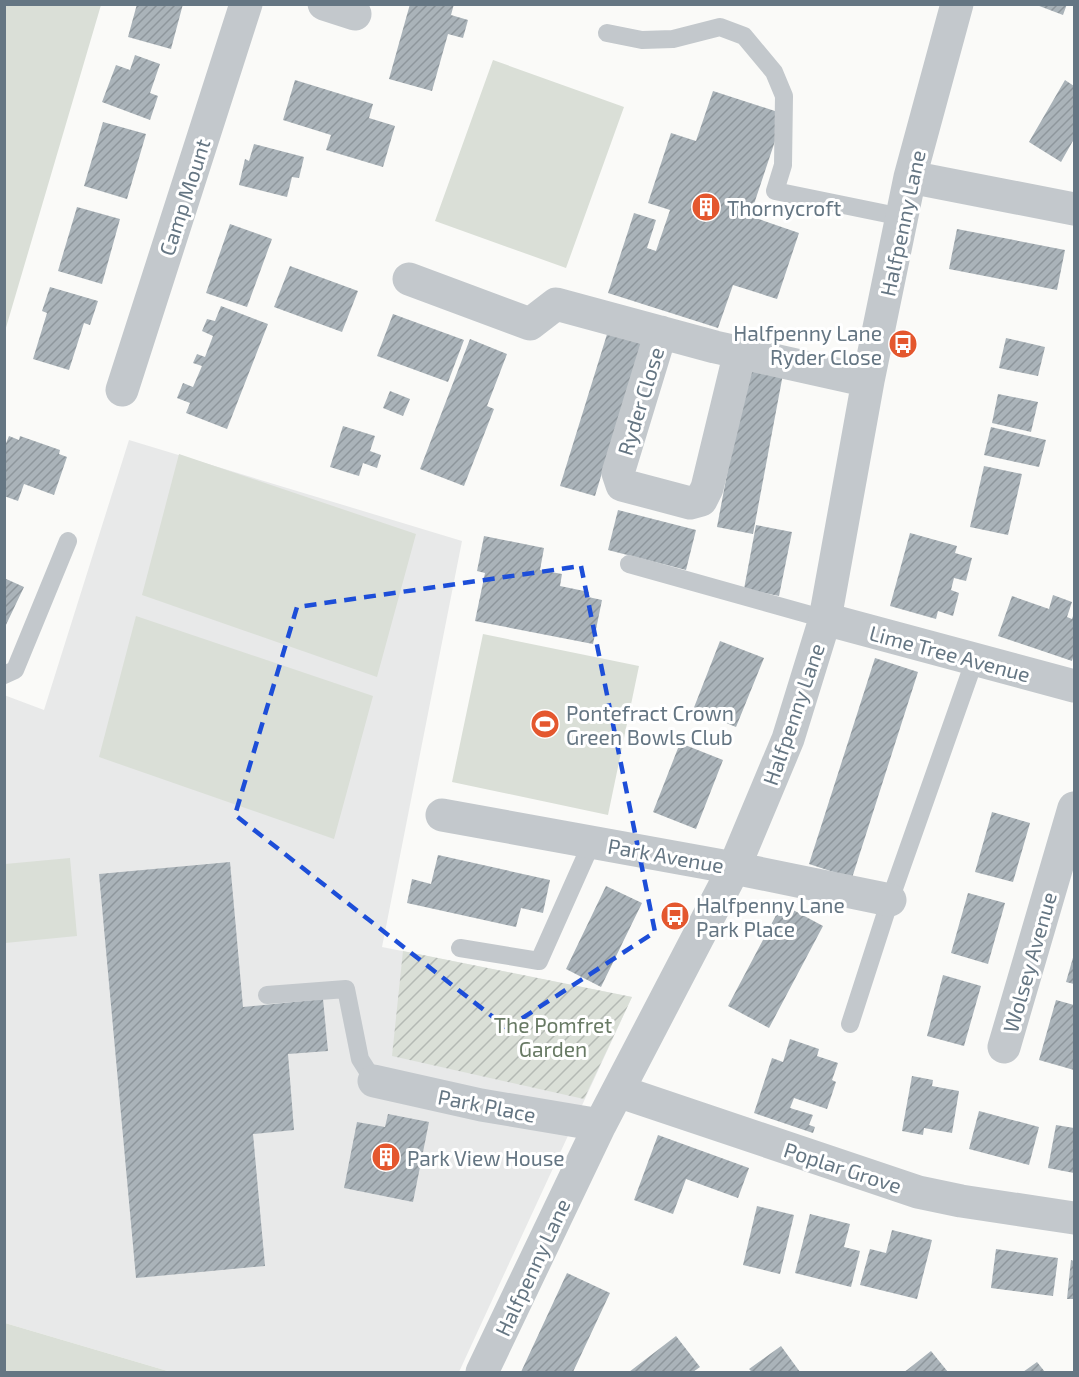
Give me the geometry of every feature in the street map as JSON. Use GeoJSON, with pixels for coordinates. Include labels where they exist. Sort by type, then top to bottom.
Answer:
{"type":"FeatureCollection","features":[{"type":"Feature","properties":{"kind":"street","name":"Camp Mount"},"geometry":{"type":"LineString","coordinates":[[122,390],[246,4]]}},
{"type":"Feature","properties":{"kind":"street"},"geometry":{"type":"LineString","coordinates":[[324,4],[355,14]]}},
{"type":"Feature","properties":{"kind":"street","name":"Halfpenny Lane"},"geometry":{"type":"LineString","coordinates":[[482,1372],[600,1125],[734,868],[788,739],[825,619],[868,381],[910,177],[957,4]]}},
{"type":"Feature","properties":{"kind":"street"},"geometry":{"type":"LineString","coordinates":[[910,177],[1074,209]]}},
{"type":"Feature","properties":{"kind":"street","name":"Ryder Close"},"geometry":{"type":"LineString","coordinates":[[409,279],[530,324],[556,304],[740,352],[868,381]]}},
{"type":"Feature","properties":{"kind":"street","name":"Ryder Close"},"geometry":{"type":"LineString","coordinates":[[661,332],[618,473],[622,485],[690,503],[701,500],[707,488],[740,352]]}},
{"type":"Feature","properties":{"kind":"street","name":"Lime Tree Avenue"},"geometry":{"type":"LineString","coordinates":[[825,619],[1074,686]]}},
{"type":"Feature","properties":{"kind":"street","name":"Wolsey Avenue"},"geometry":{"type":"LineString","coordinates":[[1004,1047],[1074,808]]}},
{"type":"Feature","properties":{"kind":"street","name":"Park Avenue"},"geometry":{"type":"LineString","coordinates":[[442,815],[734,868],[890,900]]}},
{"type":"Feature","properties":{"kind":"street","name":"Park Place"},"geometry":{"type":"LineString","coordinates":[[374,1081],[481,1105],[600,1125]]}},
{"type":"Feature","properties":{"kind":"street","name":"Poplar Grove"},"geometry":{"type":"LineString","coordinates":[[618,1091],[918,1192],[961,1201],[1074,1218]]}},
{"type":"Feature","properties":{"kind":"lane"},"geometry":{"type":"LineString","coordinates":[[607,33],[642,40],[673,39],[720,27],[744,36],[774,72],[784,96],[783,165],[775,191],[902,217]]}},
{"type":"Feature","properties":{"kind":"lane"},"geometry":{"type":"LineString","coordinates":[[4,675],[15,670],[68,541]]}},
{"type":"Feature","properties":{"kind":"lane"},"geometry":{"type":"LineString","coordinates":[[629,564],[825,619]]}},
{"type":"Feature","properties":{"kind":"lane"},"geometry":{"type":"LineString","coordinates":[[850,1024],[890,900],[975,659]]}},
{"type":"Feature","properties":{"kind":"lane"},"geometry":{"type":"LineString","coordinates":[[460,948],[539,962],[592,842]]}},
{"type":"Feature","properties":{"kind":"lane"},"geometry":{"type":"LineString","coordinates":[[267,995],[346,989],[360,1059],[374,1081]]}},
{"type":"Feature","properties":{"kind":"highlighted area"},"geometry":{"type":"Polygon","coordinates":[[[581,566],[655,932],[507,1028],[235,815],[297,607],[581,566]]]}},
{"type":"Feature","properties":{"kind":"shaded area"},"geometry":{"type":"Polygon","coordinates":[[[129,440],[462,541],[382,947],[632,997],[459,1372],[171,1372],[5,1323],[4,695],[44,710],[129,440]]]}},
{"type":"Feature","properties":{"kind":"green space"},"geometry":{"type":"Polygon","coordinates":[[[4,5],[101,5],[5,331],[4,5]]]}},
{"type":"Feature","properties":{"kind":"green space"},"geometry":{"type":"Polygon","coordinates":[[[493,60],[624,107],[566,268],[435,221],[493,60]]]}},
{"type":"Feature","properties":{"kind":"green space"},"geometry":{"type":"Polygon","coordinates":[[[179,454],[416,534],[377,677],[142,595],[179,454]]]}},
{"type":"Feature","properties":{"kind":"green space"},"geometry":{"type":"Polygon","coordinates":[[[136,616],[373,696],[334,839],[99,757],[136,616]]]}},
{"type":"Feature","properties":{"kind":"green space","name":"Pontefract Crown Green Bowls Club"},"geometry":{"type":"Polygon","coordinates":[[[483,634],[639,666],[608,815],[452,782],[483,634]]]}},
{"type":"Feature","properties":{"kind":"green space"},"geometry":{"type":"Polygon","coordinates":[[[70,858],[77,936],[5,943],[5,864],[70,858]]]}},
{"type":"Feature","properties":{"kind":"green space","name":"The Pomfret Garden"},"geometry":{"type":"Polygon","coordinates":[[[403,951],[632,997],[584,1099],[392,1056],[403,951]]]}},
{"type":"Feature","properties":{"kind":"green space"},"geometry":{"type":"Polygon","coordinates":[[[5,1323],[171,1372],[5,1372],[5,1323]]]}},
{"type":"Feature","properties":{"kind":"building"},"geometry":{"type":"Polygon","coordinates":[[[137,4],[183,4],[171,49],[128,37],[137,4]]]}},
{"type":"Feature","properties":{"kind":"building"},"geometry":{"type":"Polygon","coordinates":[[[410,4],[454,4],[451,15],[468,20],[463,38],[448,34],[432,91],[389,79],[410,4]]]}},
{"type":"Feature","properties":{"kind":"building"},"geometry":{"type":"Polygon","coordinates":[[[1034,4],[1067,4],[1063,15],[1034,4]]]}},
{"type":"Feature","properties":{"kind":"building"},"geometry":{"type":"Polygon","coordinates":[[[135,55],[160,64],[150,93],[158,96],[150,120],[102,102],[116,65],[130,70],[135,55]]]}},
{"type":"Feature","properties":{"kind":"building"},"geometry":{"type":"Polygon","coordinates":[[[295,80],[373,104],[369,118],[395,126],[383,167],[326,150],[331,135],[283,120],[295,80]]]}},
{"type":"Feature","properties":{"kind":"building"},"geometry":{"type":"Polygon","coordinates":[[[1065,80],[1074,86],[1074,139],[1061,162],[1029,142],[1065,80]]]}},
{"type":"Feature","properties":{"kind":"building","name":"Thornycroft"},"geometry":{"type":"Polygon","coordinates":[[[713,91],[784,114],[750,216],[799,233],[777,299],[733,285],[718,328],[608,293],[634,213],[656,220],[647,248],[656,251],[670,210],[648,203],[671,133],[696,141],[713,91]]]}},
{"type":"Feature","properties":{"kind":"building"},"geometry":{"type":"Polygon","coordinates":[[[103,122],[146,134],[127,199],[84,186],[103,122]]]}},
{"type":"Feature","properties":{"kind":"building"},"geometry":{"type":"Polygon","coordinates":[[[254,144],[304,157],[299,178],[292,177],[287,197],[239,185],[245,159],[249,161],[254,144]]]}},
{"type":"Feature","properties":{"kind":"building"},"geometry":{"type":"Polygon","coordinates":[[[77,207],[120,219],[102,284],[58,271],[77,207]]]}},
{"type":"Feature","properties":{"kind":"building"},"geometry":{"type":"Polygon","coordinates":[[[230,224],[272,239],[247,307],[206,293],[230,224]]]}},
{"type":"Feature","properties":{"kind":"building"},"geometry":{"type":"Polygon","coordinates":[[[957,229],[1065,250],[1057,290],[949,269],[957,229]]]}},
{"type":"Feature","properties":{"kind":"building"},"geometry":{"type":"Polygon","coordinates":[[[290,266],[358,291],[342,332],[274,307],[290,266]]]}},
{"type":"Feature","properties":{"kind":"building"},"geometry":{"type":"Polygon","coordinates":[[[50,287],[98,301],[90,325],[84,323],[69,370],[33,359],[47,313],[42,311],[50,287]]]}},
{"type":"Feature","properties":{"kind":"building"},"geometry":{"type":"Polygon","coordinates":[[[221,306],[268,324],[227,429],[186,413],[190,403],[177,398],[183,383],[193,387],[202,366],[193,363],[197,354],[205,357],[213,336],[202,331],[207,319],[215,321],[221,306]]]}},
{"type":"Feature","properties":{"kind":"building"},"geometry":{"type":"Polygon","coordinates":[[[393,314],[464,340],[448,382],[377,356],[393,314]]]}},
{"type":"Feature","properties":{"kind":"building"},"geometry":{"type":"Polygon","coordinates":[[[608,331],[642,341],[595,496],[560,486],[608,331]]]}},
{"type":"Feature","properties":{"kind":"building"},"geometry":{"type":"Polygon","coordinates":[[[1006,338],[1045,347],[1038,376],[999,368],[1006,338]]]}},
{"type":"Feature","properties":{"kind":"building"},"geometry":{"type":"Polygon","coordinates":[[[470,339],[507,354],[487,406],[494,409],[464,486],[420,469],[470,339]]]}},
{"type":"Feature","properties":{"kind":"building"},"geometry":{"type":"Polygon","coordinates":[[[747,368],[783,374],[753,534],[717,527],[747,368]]]}},
{"type":"Feature","properties":{"kind":"building"},"geometry":{"type":"Polygon","coordinates":[[[390,391],[410,399],[403,416],[383,408],[390,391]]]}},
{"type":"Feature","properties":{"kind":"building"},"geometry":{"type":"Polygon","coordinates":[[[998,394],[1038,402],[1031,432],[992,423],[998,394]]]}},
{"type":"Feature","properties":{"kind":"building"},"geometry":{"type":"Polygon","coordinates":[[[343,426],[375,436],[370,451],[381,455],[377,468],[363,463],[359,476],[330,467],[343,426]]]}},
{"type":"Feature","properties":{"kind":"building"},"geometry":{"type":"Polygon","coordinates":[[[991,427],[1046,440],[1039,467],[984,455],[991,427]]]}},
{"type":"Feature","properties":{"kind":"building"},"geometry":{"type":"Polygon","coordinates":[[[9,436],[19,440],[20,436],[60,450],[59,454],[67,457],[54,495],[24,484],[18,501],[4,496],[4,448],[9,436]]]}},
{"type":"Feature","properties":{"kind":"building"},"geometry":{"type":"Polygon","coordinates":[[[984,466],[1022,474],[1008,535],[970,527],[984,466]]]}},
{"type":"Feature","properties":{"kind":"building"},"geometry":{"type":"Polygon","coordinates":[[[618,510],[696,530],[686,570],[608,550],[618,510]]]}},
{"type":"Feature","properties":{"kind":"building"},"geometry":{"type":"Polygon","coordinates":[[[756,525],[792,532],[779,596],[744,589],[756,525]]]}},
{"type":"Feature","properties":{"kind":"building"},"geometry":{"type":"Polygon","coordinates":[[[910,533],[957,546],[955,553],[972,558],[966,581],[954,578],[951,590],[959,593],[953,616],[938,611],[936,619],[890,606],[910,533]]]}},
{"type":"Feature","properties":{"kind":"building"},"geometry":{"type":"Polygon","coordinates":[[[484,536],[544,548],[540,570],[562,574],[560,586],[589,592],[588,597],[602,600],[593,644],[475,621],[485,573],[477,571],[484,536]]]}},
{"type":"Feature","properties":{"kind":"building"},"geometry":{"type":"Polygon","coordinates":[[[4,578],[24,587],[4,629],[4,578]]]}},
{"type":"Feature","properties":{"kind":"building"},"geometry":{"type":"Polygon","coordinates":[[[1053,595],[1072,602],[1067,617],[1072,619],[1074,613],[1072,661],[998,636],[1012,596],[1049,609],[1053,595]]]}},
{"type":"Feature","properties":{"kind":"building"},"geometry":{"type":"Polygon","coordinates":[[[720,641],[764,658],[736,727],[693,710],[720,641]]]}},
{"type":"Feature","properties":{"kind":"building"},"geometry":{"type":"Polygon","coordinates":[[[875,658],[918,672],[852,878],[809,864],[875,658]]]}},
{"type":"Feature","properties":{"kind":"building"},"geometry":{"type":"Polygon","coordinates":[[[680,743],[723,760],[696,829],[653,812],[680,743]]]}},
{"type":"Feature","properties":{"kind":"building"},"geometry":{"type":"Polygon","coordinates":[[[992,812],[1030,823],[1013,882],[975,872],[992,812]]]}},
{"type":"Feature","properties":{"kind":"building"},"geometry":{"type":"Polygon","coordinates":[[[438,855],[550,880],[543,913],[521,908],[516,927],[407,903],[412,879],[431,884],[438,855]]]}},
{"type":"Feature","properties":{"kind":"building"},"geometry":{"type":"Polygon","coordinates":[[[230,862],[243,1007],[323,999],[328,1051],[288,1054],[294,1130],[253,1134],[265,1266],[136,1278],[99,874],[230,862]]]}},
{"type":"Feature","properties":{"kind":"building"},"geometry":{"type":"Polygon","coordinates":[[[606,886],[642,903],[601,987],[566,969],[606,886]]]}},
{"type":"Feature","properties":{"kind":"building"},"geometry":{"type":"Polygon","coordinates":[[[968,893],[1005,903],[988,964],[951,953],[968,893]]]}},
{"type":"Feature","properties":{"kind":"building"},"geometry":{"type":"Polygon","coordinates":[[[782,904],[823,926],[769,1028],[728,1006],[782,904]]]}},
{"type":"Feature","properties":{"kind":"building"},"geometry":{"type":"Polygon","coordinates":[[[1074,954],[1074,984],[1066,982],[1074,954]]]}},
{"type":"Feature","properties":{"kind":"building"},"geometry":{"type":"Polygon","coordinates":[[[943,975],[981,986],[964,1046],[927,1036],[943,975]]]}},
{"type":"Feature","properties":{"kind":"building"},"geometry":{"type":"Polygon","coordinates":[[[1056,1000],[1074,1005],[1074,1070],[1039,1060],[1056,1000]]]}},
{"type":"Feature","properties":{"kind":"building"},"geometry":{"type":"Polygon","coordinates":[[[790,1039],[819,1049],[817,1056],[838,1063],[832,1080],[836,1082],[827,1109],[794,1098],[790,1108],[813,1115],[809,1125],[815,1127],[813,1133],[754,1113],[772,1058],[783,1062],[790,1039]]]}},
{"type":"Feature","properties":{"kind":"building"},"geometry":{"type":"Polygon","coordinates":[[[912,1076],[933,1080],[932,1086],[959,1091],[952,1133],[924,1128],[923,1135],[902,1131],[912,1076]]]}},
{"type":"Feature","properties":{"kind":"building"},"geometry":{"type":"Polygon","coordinates":[[[979,1111],[1039,1127],[1029,1165],[969,1149],[979,1111]]]}},
{"type":"Feature","properties":{"kind":"building","name":"Park View House"},"geometry":{"type":"Polygon","coordinates":[[[388,1114],[429,1122],[413,1202],[344,1188],[357,1122],[385,1127],[388,1114]]]}},
{"type":"Feature","properties":{"kind":"building"},"geometry":{"type":"Polygon","coordinates":[[[1056,1125],[1074,1128],[1074,1173],[1048,1168],[1056,1125]]]}},
{"type":"Feature","properties":{"kind":"building"},"geometry":{"type":"Polygon","coordinates":[[[658,1135],[749,1168],[738,1198],[686,1179],[673,1214],[634,1200],[658,1135]]]}},
{"type":"Feature","properties":{"kind":"building"},"geometry":{"type":"Polygon","coordinates":[[[757,1206],[794,1215],[780,1274],[743,1265],[757,1206]]]}},
{"type":"Feature","properties":{"kind":"building"},"geometry":{"type":"Polygon","coordinates":[[[810,1214],[850,1224],[844,1247],[860,1251],[851,1287],[795,1273],[810,1214]]]}},
{"type":"Feature","properties":{"kind":"building"},"geometry":{"type":"Polygon","coordinates":[[[892,1230],[932,1240],[917,1299],[860,1285],[870,1249],[886,1253],[892,1230]]]}},
{"type":"Feature","properties":{"kind":"building"},"geometry":{"type":"Polygon","coordinates":[[[996,1249],[1058,1258],[1053,1296],[991,1288],[996,1249]]]}},
{"type":"Feature","properties":{"kind":"building"},"geometry":{"type":"Polygon","coordinates":[[[1071,1260],[1074,1261],[1074,1299],[1067,1299],[1071,1260]]]}},
{"type":"Feature","properties":{"kind":"building"},"geometry":{"type":"Polygon","coordinates":[[[567,1273],[610,1293],[573,1372],[521,1372],[567,1273]]]}},
{"type":"Feature","properties":{"kind":"building"},"geometry":{"type":"Polygon","coordinates":[[[676,1336],[700,1367],[693,1372],[629,1372],[676,1336]]]}},
{"type":"Feature","properties":{"kind":"building"},"geometry":{"type":"Polygon","coordinates":[[[781,1346],[800,1372],[752,1372],[749,1369],[781,1346]]]}},
{"type":"Feature","properties":{"kind":"building"},"geometry":{"type":"Polygon","coordinates":[[[931,1351],[948,1372],[904,1372],[907,1370],[931,1351]]]}},
{"type":"Feature","properties":{"kind":"building"},"geometry":{"type":"Polygon","coordinates":[[[1037,1362],[1045,1372],[1023,1372],[1037,1362]]]}},
{"type":"Feature","properties":{"kind":"place","name":"Thornycroft"},"geometry":{"type":"Point","coordinates":[706,207]}},
{"type":"Feature","properties":{"kind":"place","name":"Halfpenny Lane Ryder Close"},"geometry":{"type":"Point","coordinates":[903,344]}},
{"type":"Feature","properties":{"kind":"place","name":"Pontefract Crown Green Bowls Club"},"geometry":{"type":"Point","coordinates":[545,724]}},
{"type":"Feature","properties":{"kind":"place","name":"Halfpenny Lane Park Place"},"geometry":{"type":"Point","coordinates":[675,916]}},
{"type":"Feature","properties":{"kind":"place","name":"Park View House"},"geometry":{"type":"Point","coordinates":[386,1157]}}]}
